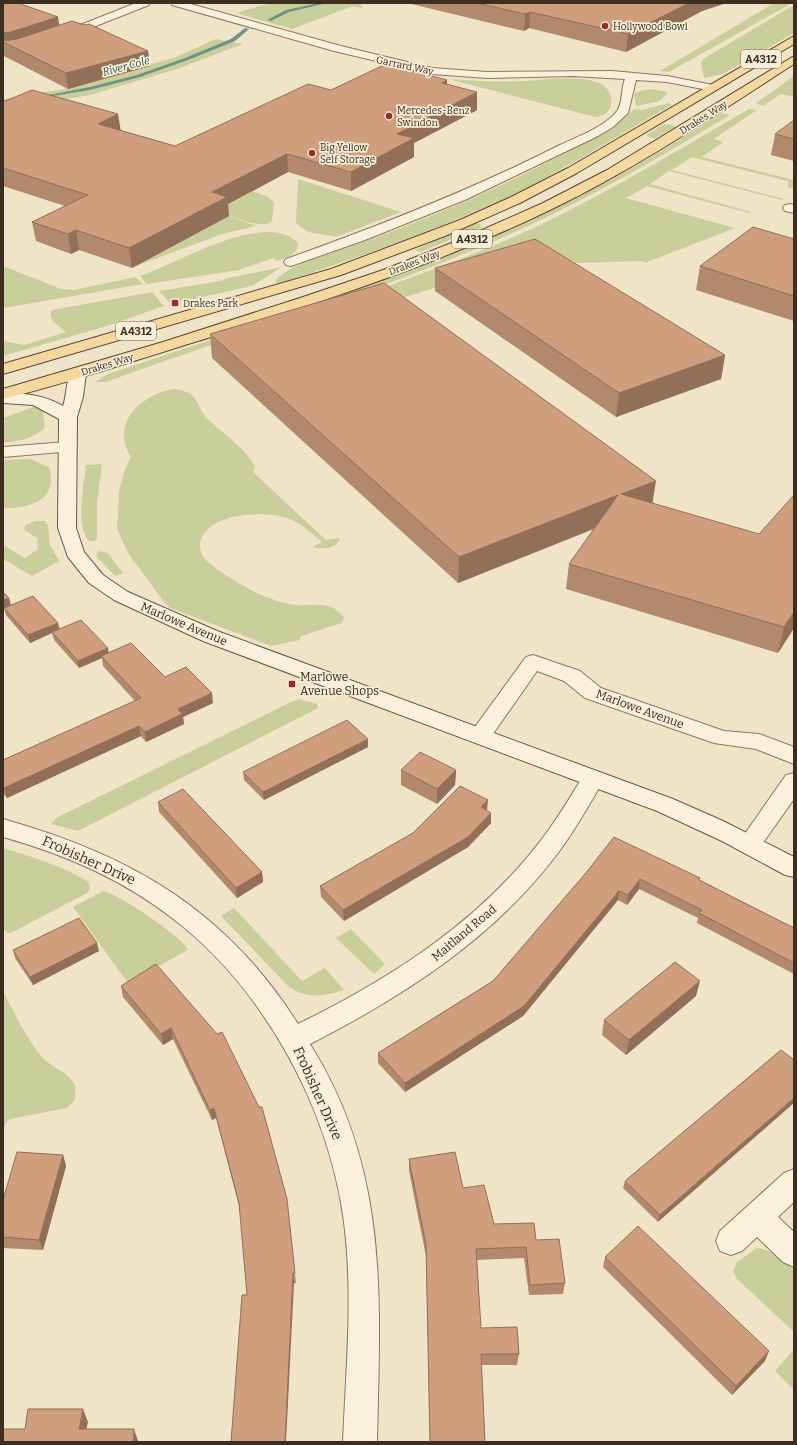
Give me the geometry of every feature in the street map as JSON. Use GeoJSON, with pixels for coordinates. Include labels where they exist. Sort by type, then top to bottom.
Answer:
{"type":"FeatureCollection","features":[{"type":"Feature","properties":{"kind":"main road","name":"Drakes Way"},"geometry":{"type":"LineString","coordinates":[[3,369],[269,292],[343,269],[405,247],[474,218],[539,188],[586,163],[794,39]]}},
{"type":"Feature","properties":{"kind":"main road","name":"Drakes Way"},"geometry":{"type":"LineString","coordinates":[[3,394],[78,373],[280,310],[423,259],[520,218],[576,191],[659,145],[794,59]]}},
{"type":"Feature","properties":{"kind":"main road"},"geometry":{"type":"LineString","coordinates":[[713,88],[740,94]]}},
{"type":"Feature","properties":{"kind":"main road"},"geometry":{"type":"LineString","coordinates":[[699,96],[726,103]]}},
{"type":"Feature","properties":{"kind":"main road"},"geometry":{"type":"LineString","coordinates":[[3,380],[46,369],[78,373]]}},
{"type":"Feature","properties":{"kind":"street"},"geometry":{"type":"LineString","coordinates":[[54,38],[85,28],[146,3]]}},
{"type":"Feature","properties":{"kind":"street","name":"Garrard Way"},"geometry":{"type":"LineString","coordinates":[[176,3],[331,47],[432,71],[487,76],[581,73],[667,79],[713,88]]}},
{"type":"Feature","properties":{"kind":"street"},"geometry":{"type":"LineString","coordinates":[[291,262],[393,225],[479,190],[591,133],[610,122],[624,110],[627,88],[637,77]]}},
{"type":"Feature","properties":{"kind":"street","name":"Garrard Way"},"geometry":{"type":"LineString","coordinates":[[637,77],[658,85],[699,96]]}},
{"type":"Feature","properties":{"kind":"street","name":"Marlowe Avenue"},"geometry":{"type":"LineString","coordinates":[[78,373],[75,397],[68,417],[66,514],[70,541],[75,553],[88,570],[107,587],[148,609],[210,636],[672,808],[750,844],[794,868]]}},
{"type":"Feature","properties":{"kind":"street"},"geometry":{"type":"LineString","coordinates":[[3,398],[27,398],[41,401],[54,406],[68,417]]}},
{"type":"Feature","properties":{"kind":"street"},"geometry":{"type":"LineString","coordinates":[[3,452],[67,447]]}},
{"type":"Feature","properties":{"kind":"street","name":"Marlowe Avenue"},"geometry":{"type":"LineString","coordinates":[[480,736],[533,662],[572,676],[593,693],[722,738],[759,742],[794,756]]}},
{"type":"Feature","properties":{"kind":"street","name":"Maitland Road"},"geometry":{"type":"LineString","coordinates":[[294,1039],[347,1014],[394,986],[442,953],[480,922],[530,872],[560,832],[593,779]]}},
{"type":"Feature","properties":{"kind":"street"},"geometry":{"type":"LineString","coordinates":[[750,844],[794,781]]}},
{"type":"Feature","properties":{"kind":"street","name":"Frobisher Drive"},"geometry":{"type":"LineString","coordinates":[[3,828],[50,841],[99,862],[146,886],[174,905],[203,928],[223,948],[266,1001],[294,1039],[306,1060],[334,1124],[353,1187],[362,1254],[360,1442]]}},
{"type":"Feature","properties":{"kind":"street"},"geometry":{"type":"LineString","coordinates":[[731,1241],[794,1184]]}},
{"type":"Feature","properties":{"kind":"street"},"geometry":{"type":"LineString","coordinates":[[757,1218],[794,1252]]}},
{"type":"Feature","properties":{"kind":"green space"},"geometry":{"type":"Polygon","coordinates":[[[271,3],[359,3],[363,7],[353,6],[292,29],[236,13],[271,3]]]}},
{"type":"Feature","properties":{"kind":"green space"},"geometry":{"type":"Polygon","coordinates":[[[774,3],[792,3],[669,72],[660,71],[774,3]]]}},
{"type":"Feature","properties":{"kind":"green space"},"geometry":{"type":"Polygon","coordinates":[[[794,5],[794,33],[723,74],[704,78],[701,63],[703,59],[794,5]]]}},
{"type":"Feature","properties":{"kind":"green space"},"geometry":{"type":"Polygon","coordinates":[[[216,39],[243,44],[177,69],[90,95],[3,110],[3,99],[70,88],[176,57],[216,39]]]}},
{"type":"Feature","properties":{"kind":"green space"},"geometry":{"type":"Polygon","coordinates":[[[794,76],[794,97],[781,94],[763,106],[756,103],[794,76]]]}},
{"type":"Feature","properties":{"kind":"green space"},"geometry":{"type":"Polygon","coordinates":[[[570,78],[588,80],[603,85],[611,95],[611,101],[607,112],[595,117],[448,79],[476,81],[524,81],[570,78]]]}},
{"type":"Feature","properties":{"kind":"green space"},"geometry":{"type":"Polygon","coordinates":[[[651,89],[668,92],[660,101],[636,106],[634,94],[651,89]]]}},
{"type":"Feature","properties":{"kind":"green space"},"geometry":{"type":"Polygon","coordinates":[[[669,103],[672,105],[516,193],[458,219],[368,253],[278,284],[275,281],[283,274],[305,262],[419,221],[517,177],[610,129],[634,109],[642,110],[669,103]]]}},
{"type":"Feature","properties":{"kind":"green space"},"geometry":{"type":"Polygon","coordinates":[[[749,109],[757,110],[714,139],[723,142],[702,157],[794,180],[794,188],[788,188],[788,181],[692,157],[672,170],[784,199],[782,200],[669,171],[650,184],[751,212],[749,213],[647,186],[626,198],[735,228],[645,263],[643,261],[576,263],[545,246],[452,282],[395,300],[377,290],[480,251],[567,212],[672,154],[749,109]]]}},
{"type":"Feature","properties":{"kind":"green space"},"geometry":{"type":"Polygon","coordinates":[[[721,113],[730,115],[572,205],[467,253],[365,292],[158,364],[106,382],[95,382],[108,374],[357,290],[479,242],[613,179],[660,152],[721,113]]]}},
{"type":"Feature","properties":{"kind":"green space"},"geometry":{"type":"Polygon","coordinates":[[[664,124],[675,127],[654,139],[646,135],[664,124]]]}},
{"type":"Feature","properties":{"kind":"green space"},"geometry":{"type":"Polygon","coordinates":[[[298,179],[401,212],[336,237],[308,232],[296,222],[298,179]]]}},
{"type":"Feature","properties":{"kind":"green space"},"geometry":{"type":"Polygon","coordinates":[[[252,191],[267,196],[274,202],[272,221],[267,224],[245,221],[216,210],[252,191]]]}},
{"type":"Feature","properties":{"kind":"green space"},"geometry":{"type":"Polygon","coordinates":[[[229,216],[256,226],[222,234],[136,266],[229,216]]]}},
{"type":"Feature","properties":{"kind":"green space"},"geometry":{"type":"Polygon","coordinates":[[[476,223],[480,224],[482,227],[420,252],[414,250],[476,223]]]}},
{"type":"Feature","properties":{"kind":"green space"},"geometry":{"type":"Polygon","coordinates":[[[266,232],[279,233],[291,237],[298,243],[297,250],[290,256],[277,261],[273,258],[239,270],[147,284],[140,276],[218,243],[250,234],[266,232]]]}},
{"type":"Feature","properties":{"kind":"green space"},"geometry":{"type":"Polygon","coordinates":[[[3,266],[61,289],[74,290],[135,277],[143,284],[3,308],[3,266]]]}},
{"type":"Feature","properties":{"kind":"green space"},"geometry":{"type":"Polygon","coordinates":[[[282,267],[252,286],[171,304],[159,291],[220,281],[282,267]]]}},
{"type":"Feature","properties":{"kind":"green space"},"geometry":{"type":"Polygon","coordinates":[[[152,292],[164,306],[107,326],[3,356],[3,341],[24,345],[66,332],[52,320],[52,310],[152,292]]]}},
{"type":"Feature","properties":{"kind":"green space"},"geometry":{"type":"Polygon","coordinates":[[[175,389],[192,395],[205,416],[238,445],[250,459],[255,466],[253,472],[326,540],[340,538],[339,542],[328,548],[315,548],[312,547],[322,542],[305,528],[292,520],[264,514],[236,516],[211,526],[203,534],[200,545],[204,558],[229,577],[247,588],[265,596],[290,604],[321,605],[335,609],[344,617],[342,623],[301,636],[300,640],[271,646],[170,608],[128,553],[117,529],[119,491],[125,469],[131,457],[125,445],[124,433],[127,422],[132,412],[151,397],[175,389]]]}},
{"type":"Feature","properties":{"kind":"green space"},"geometry":{"type":"Polygon","coordinates":[[[33,407],[39,408],[43,411],[45,428],[26,439],[3,443],[3,418],[33,407]]]}},
{"type":"Feature","properties":{"kind":"green space"},"geometry":{"type":"Polygon","coordinates":[[[30,459],[49,467],[51,478],[50,487],[46,495],[40,500],[23,507],[3,508],[3,460],[30,459]]]}},
{"type":"Feature","properties":{"kind":"green space"},"geometry":{"type":"Polygon","coordinates":[[[102,464],[97,504],[97,539],[94,541],[89,541],[82,526],[81,516],[86,465],[102,464]]]}},
{"type":"Feature","properties":{"kind":"green space"},"geometry":{"type":"Polygon","coordinates":[[[35,521],[45,521],[48,525],[50,545],[59,561],[32,576],[3,559],[3,545],[25,558],[38,549],[37,538],[24,530],[26,525],[35,521]]]}},
{"type":"Feature","properties":{"kind":"green space"},"geometry":{"type":"Polygon","coordinates":[[[100,551],[108,553],[123,573],[122,574],[115,576],[97,557],[96,554],[100,551]]]}},
{"type":"Feature","properties":{"kind":"green space"},"geometry":{"type":"Polygon","coordinates":[[[299,699],[317,704],[318,708],[78,831],[51,824],[56,818],[299,699]]]}},
{"type":"Feature","properties":{"kind":"green space"},"geometry":{"type":"Polygon","coordinates":[[[3,848],[36,858],[68,871],[89,882],[90,889],[87,893],[11,933],[8,933],[3,928],[3,848]]]}},
{"type":"Feature","properties":{"kind":"green space"},"geometry":{"type":"Polygon","coordinates":[[[103,891],[110,893],[135,907],[175,936],[188,950],[128,983],[73,907],[103,891]]]}},
{"type":"Feature","properties":{"kind":"green space"},"geometry":{"type":"Polygon","coordinates":[[[234,908],[302,981],[325,968],[344,990],[315,996],[302,993],[288,986],[221,916],[234,908]]]}},
{"type":"Feature","properties":{"kind":"green space"},"geometry":{"type":"Polygon","coordinates":[[[351,929],[385,964],[374,974],[336,938],[351,929]]]}},
{"type":"Feature","properties":{"kind":"green space"},"geometry":{"type":"Polygon","coordinates":[[[3,991],[21,1026],[36,1050],[46,1061],[70,1078],[76,1091],[75,1100],[67,1108],[10,1119],[6,1122],[3,1133],[3,991]]]}},
{"type":"Feature","properties":{"kind":"green space"},"geometry":{"type":"Polygon","coordinates":[[[757,1248],[768,1251],[777,1256],[794,1270],[794,1332],[737,1279],[733,1271],[737,1262],[757,1248]]]}},
{"type":"Feature","properties":{"kind":"green space"},"geometry":{"type":"Polygon","coordinates":[[[794,1349],[794,1390],[775,1371],[794,1349]]]}},
{"type":"Feature","properties":{"kind":"building"},"geometry":{"type":"Polygon","coordinates":[[[3,3],[18,3],[58,17],[11,32],[3,33],[3,3]]]}},
{"type":"Feature","properties":{"kind":"building"},"geometry":{"type":"Polygon","coordinates":[[[477,3],[689,3],[628,34],[530,12],[525,14],[477,3]]]}},
{"type":"Feature","properties":{"kind":"building"},"geometry":{"type":"Polygon","coordinates":[[[72,21],[84,25],[89,24],[148,51],[66,73],[3,42],[17,39],[72,21]]]}},
{"type":"Feature","properties":{"kind":"building"},"geometry":{"type":"Polygon","coordinates":[[[386,64],[447,80],[442,83],[477,92],[397,134],[414,138],[351,172],[287,154],[212,192],[227,197],[129,248],[76,230],[68,234],[32,222],[88,195],[3,168],[3,102],[32,90],[118,114],[98,124],[175,146],[308,84],[331,90],[386,64]]]}},
{"type":"Feature","properties":{"kind":"building"},"geometry":{"type":"Polygon","coordinates":[[[794,120],[794,139],[775,134],[794,120]]]}},
{"type":"Feature","properties":{"kind":"building"},"geometry":{"type":"Polygon","coordinates":[[[753,227],[794,239],[794,296],[700,266],[753,227]]]}},
{"type":"Feature","properties":{"kind":"building"},"geometry":{"type":"Polygon","coordinates":[[[535,239],[725,355],[619,393],[435,268],[535,239]]]}},
{"type":"Feature","properties":{"kind":"building"},"geometry":{"type":"Polygon","coordinates":[[[384,283],[656,481],[621,494],[759,534],[794,495],[794,612],[784,627],[569,564],[618,495],[459,557],[210,334],[384,283]]]}},
{"type":"Feature","properties":{"kind":"building"},"geometry":{"type":"Polygon","coordinates":[[[3,592],[9,598],[3,600],[3,592]]]}},
{"type":"Feature","properties":{"kind":"building"},"geometry":{"type":"Polygon","coordinates":[[[33,596],[58,623],[28,635],[4,608],[33,596]]]}},
{"type":"Feature","properties":{"kind":"building"},"geometry":{"type":"Polygon","coordinates":[[[81,620],[108,648],[78,661],[52,632],[81,620]]]}},
{"type":"Feature","properties":{"kind":"building"},"geometry":{"type":"Polygon","coordinates":[[[131,643],[165,677],[186,667],[212,693],[178,709],[182,714],[145,732],[139,726],[4,788],[3,760],[141,698],[101,656],[131,643]]]}},
{"type":"Feature","properties":{"kind":"building"},"geometry":{"type":"Polygon","coordinates":[[[347,720],[368,739],[263,792],[243,772],[347,720]]]}},
{"type":"Feature","properties":{"kind":"building"},"geometry":{"type":"Polygon","coordinates":[[[420,752],[456,770],[437,789],[401,770],[420,752]]]}},
{"type":"Feature","properties":{"kind":"building"},"geometry":{"type":"Polygon","coordinates":[[[460,786],[488,800],[481,807],[491,813],[468,837],[343,910],[320,886],[413,833],[460,786]]]}},
{"type":"Feature","properties":{"kind":"building"},"geometry":{"type":"Polygon","coordinates":[[[183,789],[262,872],[236,888],[158,802],[183,789]]]}},
{"type":"Feature","properties":{"kind":"building"},"geometry":{"type":"Polygon","coordinates":[[[614,837],[700,878],[699,880],[794,928],[794,963],[699,913],[702,910],[640,879],[628,895],[619,891],[524,1006],[405,1083],[378,1053],[493,981],[585,874],[614,837]]]}},
{"type":"Feature","properties":{"kind":"building"},"geometry":{"type":"Polygon","coordinates":[[[79,918],[97,943],[30,977],[13,950],[79,918]]]}},
{"type":"Feature","properties":{"kind":"building"},"geometry":{"type":"Polygon","coordinates":[[[675,962],[700,981],[629,1040],[604,1020],[675,962]]]}},
{"type":"Feature","properties":{"kind":"building"},"geometry":{"type":"Polygon","coordinates":[[[156,964],[217,1034],[222,1032],[259,1107],[262,1107],[287,1199],[295,1273],[293,1273],[285,1442],[231,1442],[242,1295],[247,1295],[239,1203],[214,1108],[210,1110],[171,1028],[161,1034],[121,986],[156,964]]]}},
{"type":"Feature","properties":{"kind":"building"},"geometry":{"type":"Polygon","coordinates":[[[781,1050],[794,1060],[794,1098],[660,1215],[625,1181],[781,1050]]]}},
{"type":"Feature","properties":{"kind":"building"},"geometry":{"type":"Polygon","coordinates":[[[17,1152],[63,1155],[39,1240],[3,1237],[3,1200],[17,1152]]]}},
{"type":"Feature","properties":{"kind":"building"},"geometry":{"type":"Polygon","coordinates":[[[455,1152],[463,1188],[484,1185],[494,1224],[534,1223],[536,1240],[559,1239],[565,1283],[530,1285],[526,1247],[476,1249],[481,1328],[517,1327],[519,1354],[481,1354],[485,1442],[430,1442],[426,1245],[409,1159],[455,1152]]]}},
{"type":"Feature","properties":{"kind":"building"},"geometry":{"type":"Polygon","coordinates":[[[638,1226],[769,1351],[736,1386],[605,1257],[638,1226]]]}},
{"type":"Feature","properties":{"kind":"building"},"geometry":{"type":"Polygon","coordinates":[[[28,1409],[83,1409],[79,1429],[134,1429],[133,1442],[3,1442],[3,1429],[25,1429],[28,1409]]]}},
{"type":"Feature","properties":{"kind":"waterway","name":"River Cole"},"geometry":{"type":"LineString","coordinates":[[269,20],[288,11],[325,3]]}},
{"type":"Feature","properties":{"kind":"waterway","name":"River Cole"},"geometry":{"type":"LineString","coordinates":[[40,97],[90,89],[139,76],[233,40],[247,29]]}},
{"type":"Feature","properties":{"kind":"place","name":"Hollywood Bowl"},"geometry":{"type":"Point","coordinates":[605,26]}},
{"type":"Feature","properties":{"kind":"place","name":"Mercedes-Benz Swindon"},"geometry":{"type":"Point","coordinates":[389,116]}},
{"type":"Feature","properties":{"kind":"place","name":"Big Yellow Self Storage"},"geometry":{"type":"Point","coordinates":[312,153]}},
{"type":"Feature","properties":{"kind":"place","name":"Drakes Park"},"geometry":{"type":"Point","coordinates":[175,303]}},
{"type":"Feature","properties":{"kind":"place","name":"Marlowe Avenue Shops"},"geometry":{"type":"Point","coordinates":[292,684]}}]}
